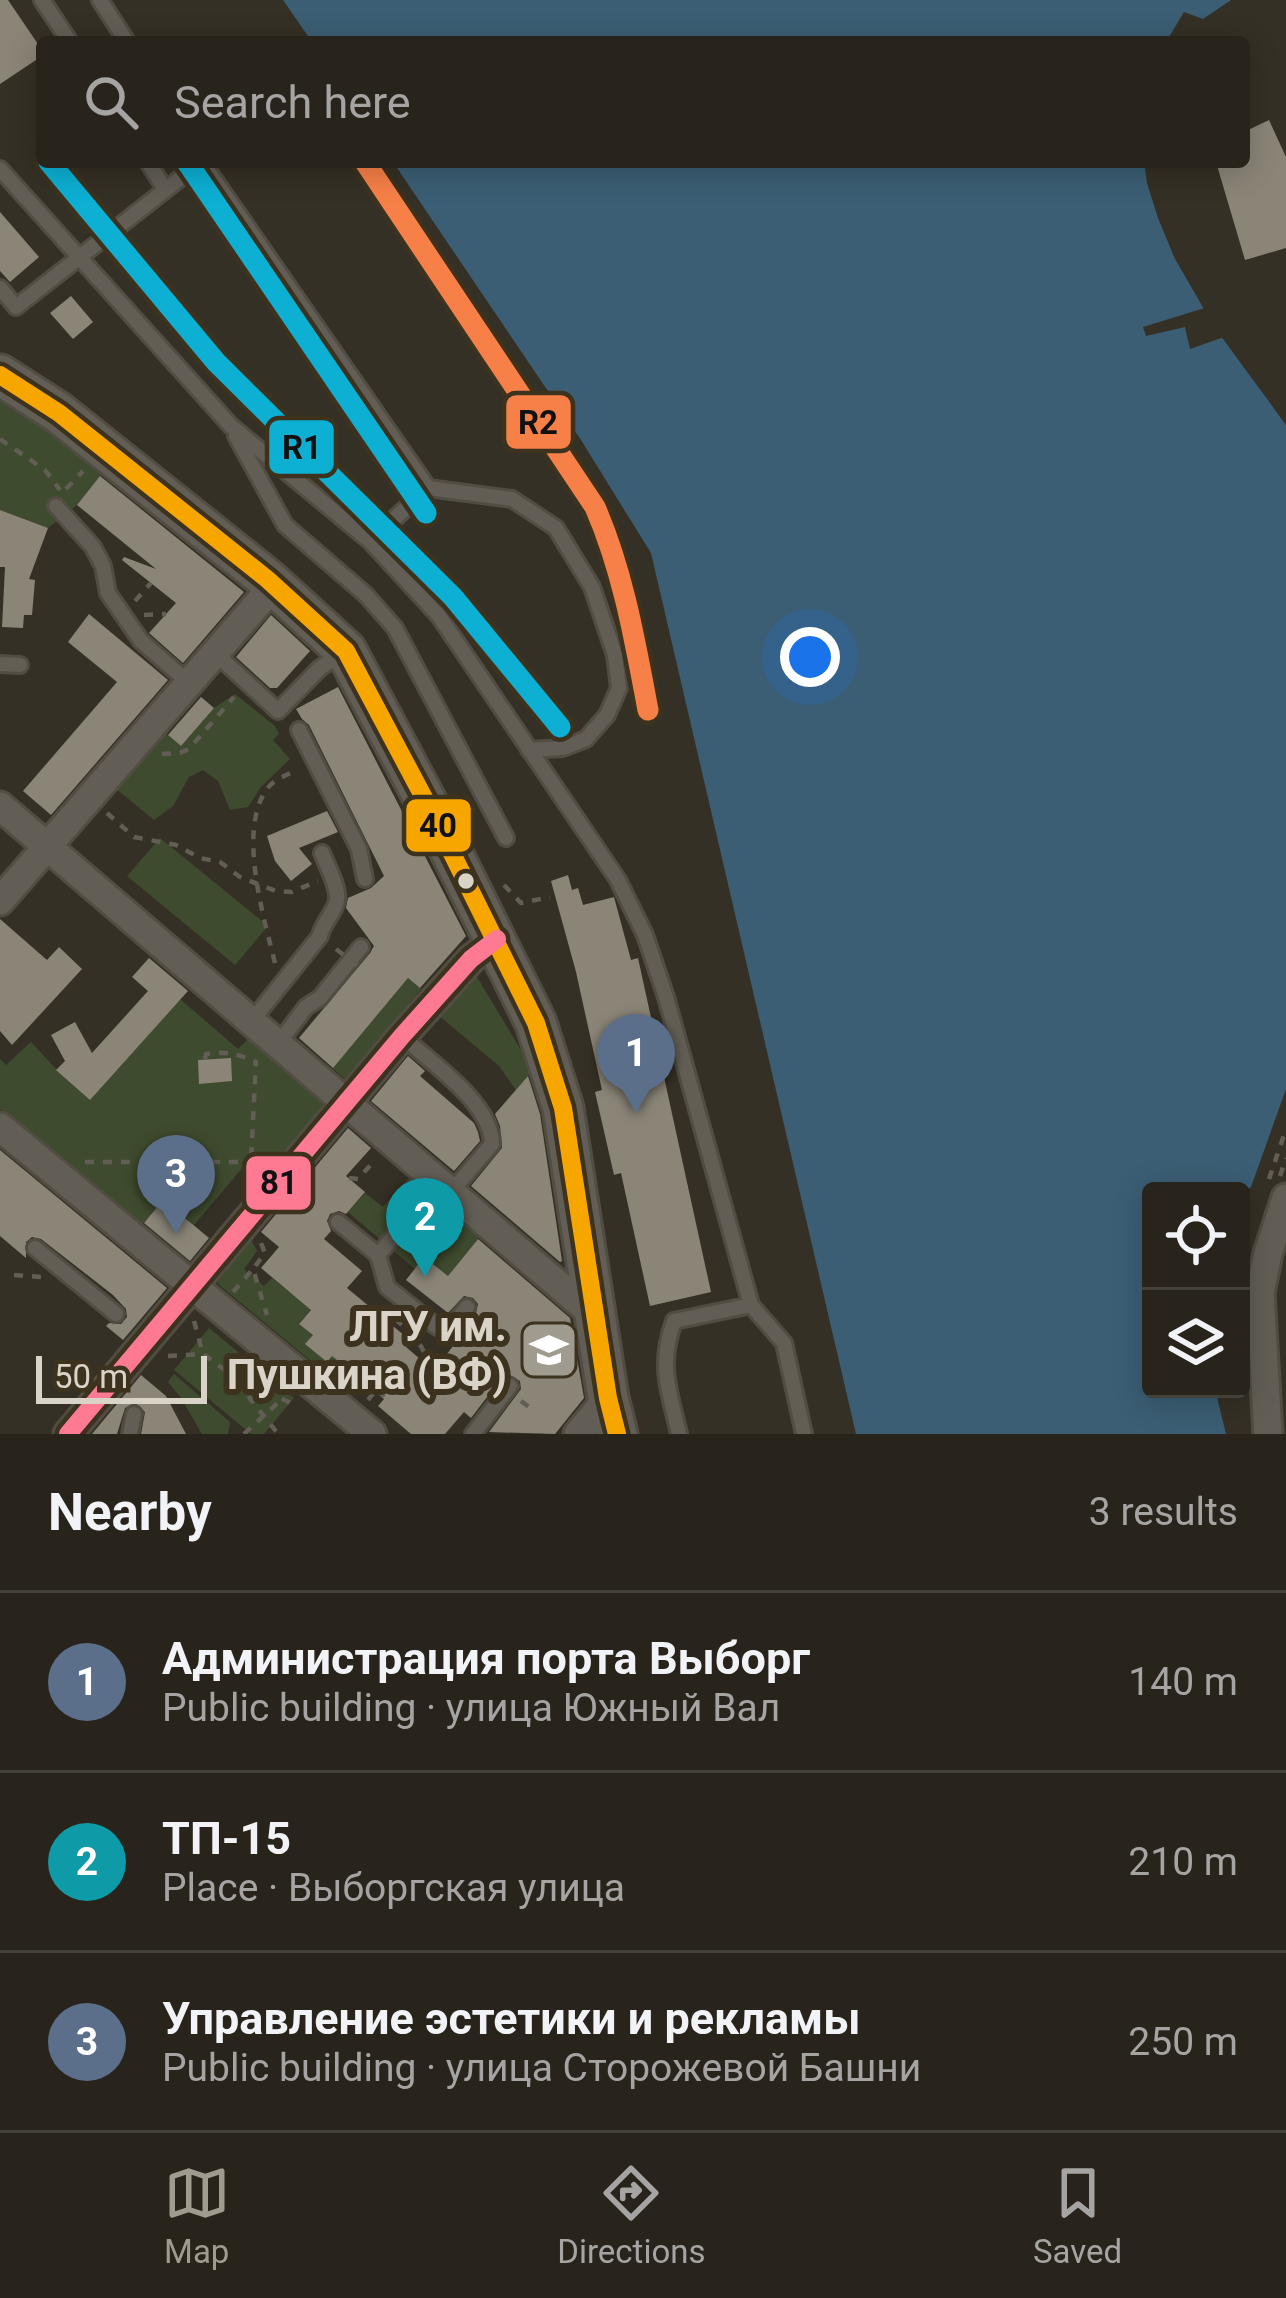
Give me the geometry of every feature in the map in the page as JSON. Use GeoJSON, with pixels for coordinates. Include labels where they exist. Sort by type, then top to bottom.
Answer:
{"type":"FeatureCollection","features":[{"type":"Feature","properties":{"kind":"street"},"geometry":{"type":"LineString","coordinates":[[0,375],[59,413],[274,585],[346,651],[374,723],[496,939],[536,1023],[562,1108],[612,1416],[578,1434]]}},
{"type":"Feature","properties":{"kind":"street"},"geometry":{"type":"LineString","coordinates":[[0,901],[274,585]]}},
{"type":"Feature","properties":{"kind":"street"},"geometry":{"type":"LineString","coordinates":[[0,806],[260,1044],[346,1103],[595,1316]]}},
{"type":"Feature","properties":{"kind":"street"},"geometry":{"type":"LineString","coordinates":[[68,1434],[110,1393],[402,1036],[471,959],[496,939]]}},
{"type":"Feature","properties":{"kind":"street"},"geometry":{"type":"LineString","coordinates":[[0,1127],[372,1434]]}},
{"type":"Feature","properties":{"kind":"street"},"geometry":{"type":"LineString","coordinates":[[1268,1434],[1260,1293],[1286,1198]]}},
{"type":"Feature","properties":{"kind":"lane"},"geometry":{"type":"LineString","coordinates":[[42,0],[66,36]]}},
{"type":"Feature","properties":{"kind":"lane"},"geometry":{"type":"LineString","coordinates":[[100,0],[123,36]]}},
{"type":"Feature","properties":{"kind":"lane"},"geometry":{"type":"LineString","coordinates":[[152,168],[166,189]]}},
{"type":"Feature","properties":{"kind":"lane"},"geometry":{"type":"LineString","coordinates":[[0,288],[16,307],[193,168]]}},
{"type":"Feature","properties":{"kind":"lane"},"geometry":{"type":"LineString","coordinates":[[205,168],[428,488],[512,500],[556,528],[592,587],[615,655],[619,688],[607,715],[586,739],[563,748],[529,750]]}},
{"type":"Feature","properties":{"kind":"lane"},"geometry":{"type":"LineString","coordinates":[[0,169],[231,426],[370,542],[439,616],[618,880],[645,935],[666,997],[751,1305],[784,1343],[804,1434]]}},
{"type":"Feature","properties":{"kind":"lane"},"geometry":{"type":"LineString","coordinates":[[231,426],[285,526],[366,595],[395,628],[506,838]]}},
{"type":"Feature","properties":{"kind":"lane"},"geometry":{"type":"LineString","coordinates":[[370,542],[428,488]]}},
{"type":"Feature","properties":{"kind":"lane"},"geometry":{"type":"LineString","coordinates":[[56,506],[93,547],[104,566],[108,593],[141,641],[189,683]]}},
{"type":"Feature","properties":{"kind":"lane"},"geometry":{"type":"LineString","coordinates":[[215,653],[278,711],[320,668],[346,651]]}},
{"type":"Feature","properties":{"kind":"lane"},"geometry":{"type":"LineString","coordinates":[[0,664],[20,665]]}},
{"type":"Feature","properties":{"kind":"lane"},"geometry":{"type":"LineString","coordinates":[[299,730],[364,846],[365,879]]}},
{"type":"Feature","properties":{"kind":"lane"},"geometry":{"type":"LineString","coordinates":[[260,1044],[280,986],[320,936],[337,902],[322,853]]}},
{"type":"Feature","properties":{"kind":"lane"},"geometry":{"type":"LineString","coordinates":[[260,1044],[320,998],[361,947]]}},
{"type":"Feature","properties":{"kind":"lane"},"geometry":{"type":"LineString","coordinates":[[378,1255],[492,1144],[491,1129],[471,1098],[402,1036]]}},
{"type":"Feature","properties":{"kind":"lane"},"geometry":{"type":"LineString","coordinates":[[338,1222],[378,1255],[387,1287],[437,1327],[453,1325],[467,1307]]}},
{"type":"Feature","properties":{"kind":"lane"},"geometry":{"type":"LineString","coordinates":[[35,1248],[116,1314]]}},
{"type":"Feature","properties":{"kind":"lane"},"geometry":{"type":"LineString","coordinates":[[679,1434],[666,1372],[665,1348],[674,1322],[751,1305]]}},
{"type":"Feature","properties":{"kind":"lane"},"geometry":{"type":"LineString","coordinates":[[473,1434],[515,1392]]}},
{"type":"Feature","properties":{"kind":"lane"},"geometry":{"type":"LineString","coordinates":[[130,1434],[134,1414]]}},
{"type":"Feature","properties":{"kind":"path"},"geometry":{"type":"LineString","coordinates":[[0,439],[45,470],[62,492],[82,472]]}},
{"type":"Feature","properties":{"kind":"path"},"geometry":{"type":"LineString","coordinates":[[127,754],[189,749],[226,707]]}},
{"type":"Feature","properties":{"kind":"path"},"geometry":{"type":"LineString","coordinates":[[280,986],[261,914],[252,847],[265,792],[289,774]]}},
{"type":"Feature","properties":{"kind":"path"},"geometry":{"type":"LineString","coordinates":[[89,797],[134,837],[176,845],[276,891],[292,892],[330,875]]}},
{"type":"Feature","properties":{"kind":"path"},"geometry":{"type":"LineString","coordinates":[[500,880],[521,903],[550,896]]}},
{"type":"Feature","properties":{"kind":"path"},"geometry":{"type":"LineString","coordinates":[[336,949],[358,966]]}},
{"type":"Feature","properties":{"kind":"path"},"geometry":{"type":"LineString","coordinates":[[108,1162],[251,1162],[260,1044],[238,1054],[206,1054],[205,1059]]}},
{"type":"Feature","properties":{"kind":"path"},"geometry":{"type":"LineString","coordinates":[[349,1178],[358,1179],[383,1150]]}},
{"type":"Feature","properties":{"kind":"path"},"geometry":{"type":"LineString","coordinates":[[227,1298],[265,1253],[259,1238]]}},
{"type":"Feature","properties":{"kind":"path"},"geometry":{"type":"LineString","coordinates":[[253,1269],[266,1313]]}},
{"type":"Feature","properties":{"kind":"path"},"geometry":{"type":"LineString","coordinates":[[14,1276],[36,1279],[46,1275]]}},
{"type":"Feature","properties":{"kind":"path"},"geometry":{"type":"LineString","coordinates":[[193,1319],[203,1354]]}},
{"type":"Feature","properties":{"kind":"path"},"geometry":{"type":"LineString","coordinates":[[149,1343],[203,1354],[233,1376],[296,1405]]}},
{"type":"Feature","properties":{"kind":"path"},"geometry":{"type":"LineString","coordinates":[[233,1376],[278,1434]]}},
{"type":"Feature","properties":{"kind":"path"},"geometry":{"type":"LineString","coordinates":[[376,1390],[384,1392]]}},
{"type":"Feature","properties":{"kind":"path"},"geometry":{"type":"LineString","coordinates":[[515,1392],[528,1410]]}},
{"type":"Feature","properties":{"kind":"path"},"geometry":{"type":"LineString","coordinates":[[244,1434],[282,1400]]}},
{"type":"Feature","properties":{"kind":"green space"},"geometry":{"type":"Polygon","coordinates":[[[0,402],[47,431],[101,475],[77,505],[48,528],[0,510],[0,402]]]}},
{"type":"Feature","properties":{"kind":"green space"},"geometry":{"type":"Polygon","coordinates":[[[235,694],[275,726],[279,734],[273,740],[290,759],[248,807],[230,810],[218,781],[203,770],[189,777],[173,806],[154,820],[115,788],[163,731],[181,746],[214,708],[235,694]]]}},
{"type":"Feature","properties":{"kind":"green space"},"geometry":{"type":"Polygon","coordinates":[[[160,838],[268,926],[235,965],[127,876],[160,838]]]}},
{"type":"Feature","properties":{"kind":"green space"},"geometry":{"type":"Polygon","coordinates":[[[477,977],[533,1070],[516,1090],[499,1066],[437,1014],[468,978],[477,977]]]}},
{"type":"Feature","properties":{"kind":"green space"},"geometry":{"type":"Polygon","coordinates":[[[408,978],[421,989],[345,1079],[332,1068],[408,978]]]}},
{"type":"Feature","properties":{"kind":"green space"},"geometry":{"type":"Polygon","coordinates":[[[180,999],[238,1049],[249,1038],[326,1105],[279,1161],[249,1160],[194,1225],[180,1213],[174,1219],[159,1206],[140,1227],[0,1109],[0,1059],[6,1065],[31,1042],[90,1099],[180,999]]]}},
{"type":"Feature","properties":{"kind":"green space"},"geometry":{"type":"Polygon","coordinates":[[[409,1178],[479,1237],[448,1276],[425,1257],[415,1269],[348,1212],[365,1193],[383,1207],[409,1178]]]}},
{"type":"Feature","properties":{"kind":"green space"},"geometry":{"type":"Polygon","coordinates":[[[250,1238],[257,1251],[244,1269],[264,1286],[272,1278],[315,1305],[299,1323],[313,1335],[306,1344],[332,1356],[367,1385],[342,1387],[217,1283],[250,1238]]]}},
{"type":"Feature","properties":{"kind":"green space"},"geometry":{"type":"Polygon","coordinates":[[[209,1328],[294,1398],[264,1434],[251,1434],[174,1370],[209,1328]]]}},
{"type":"Feature","properties":{"kind":"green space"},"geometry":{"type":"Polygon","coordinates":[[[174,1374],[230,1422],[228,1434],[202,1434],[168,1382],[174,1374]]]}},
{"type":"Feature","properties":{"kind":"water"},"geometry":{"type":"Polygon","coordinates":[[[283,0],[1231,0],[1203,19],[1184,12],[1170,36],[308,36],[283,0]]]}},
{"type":"Feature","properties":{"kind":"water"},"geometry":{"type":"Polygon","coordinates":[[[397,168],[1145,168],[1175,259],[1215,328],[1286,425],[1286,1089],[1250,1188],[1250,1182],[1142,1182],[1142,1398],[1217,1398],[1226,1434],[856,1434],[651,553],[581,440],[397,168]]]}},
{"type":"Feature","properties":{"kind":"pier"},"geometry":{"type":"Polygon","coordinates":[[[1208,307],[1227,336],[1190,349],[1185,327],[1146,336],[1143,327],[1208,307]]]}},
{"type":"Feature","properties":{"kind":"building"},"geometry":{"type":"Polygon","coordinates":[[[0,0],[8,0],[36,41],[36,60],[0,84],[0,0]]]}},
{"type":"Feature","properties":{"kind":"building"},"geometry":{"type":"Polygon","coordinates":[[[1269,120],[1286,157],[1286,248],[1245,260],[1218,168],[1250,168],[1250,129],[1269,120]]]}},
{"type":"Feature","properties":{"kind":"building"},"geometry":{"type":"Polygon","coordinates":[[[0,212],[39,257],[10,282],[0,271],[0,212]]]}},
{"type":"Feature","properties":{"kind":"building"},"geometry":{"type":"Polygon","coordinates":[[[71,296],[93,322],[73,339],[50,313],[71,296]]]}},
{"type":"Feature","properties":{"kind":"building"},"geometry":{"type":"Polygon","coordinates":[[[100,476],[244,592],[183,663],[149,633],[176,603],[122,560],[156,569],[77,505],[100,476]]]}},
{"type":"Feature","properties":{"kind":"building"},"geometry":{"type":"Polygon","coordinates":[[[0,510],[48,528],[29,579],[35,580],[32,615],[24,615],[23,628],[2,627],[5,567],[0,567],[0,510]]]}},
{"type":"Feature","properties":{"kind":"building"},"geometry":{"type":"Polygon","coordinates":[[[89,614],[168,680],[51,815],[23,791],[117,682],[68,642],[89,614]]]}},
{"type":"Feature","properties":{"kind":"building"},"geometry":{"type":"Polygon","coordinates":[[[271,615],[310,651],[277,688],[270,688],[236,657],[271,615]]]}},
{"type":"Feature","properties":{"kind":"building"},"geometry":{"type":"Polygon","coordinates":[[[338,687],[466,936],[420,988],[408,978],[333,1068],[299,1038],[374,946],[346,908],[348,898],[384,876],[309,725],[296,709],[338,687]]]}},
{"type":"Feature","properties":{"kind":"building"},"geometry":{"type":"Polygon","coordinates":[[[201,697],[214,708],[181,746],[168,735],[201,697]]]}},
{"type":"Feature","properties":{"kind":"building"},"geometry":{"type":"Polygon","coordinates":[[[327,811],[338,832],[299,848],[312,864],[291,881],[275,861],[267,836],[327,811]]]}},
{"type":"Feature","properties":{"kind":"building"},"geometry":{"type":"Polygon","coordinates":[[[568,875],[583,905],[614,897],[631,960],[638,958],[711,1292],[650,1306],[621,1173],[614,1175],[595,1092],[602,1090],[551,881],[568,875]]]}},
{"type":"Feature","properties":{"kind":"building"},"geometry":{"type":"Polygon","coordinates":[[[0,919],[47,960],[59,947],[82,969],[12,1045],[0,1031],[0,919]]]}},
{"type":"Feature","properties":{"kind":"building"},"geometry":{"type":"Polygon","coordinates":[[[149,958],[188,991],[90,1100],[56,1070],[65,1061],[51,1035],[75,1022],[92,1053],[148,991],[132,977],[149,958]]]}},
{"type":"Feature","properties":{"kind":"building"},"geometry":{"type":"Polygon","coordinates":[[[408,1056],[425,1071],[420,1076],[474,1123],[478,1132],[480,1141],[454,1171],[371,1101],[408,1056]]]}},
{"type":"Feature","properties":{"kind":"building"},"geometry":{"type":"Polygon","coordinates":[[[231,1058],[232,1081],[199,1084],[198,1060],[231,1058]]]}},
{"type":"Feature","properties":{"kind":"building"},"geometry":{"type":"Polygon","coordinates":[[[528,1076],[540,1114],[560,1262],[471,1186],[502,1148],[495,1114],[528,1076]]]}},
{"type":"Feature","properties":{"kind":"building"},"geometry":{"type":"Polygon","coordinates":[[[348,1128],[371,1148],[346,1176],[365,1192],[346,1214],[330,1214],[331,1231],[324,1239],[362,1271],[347,1288],[411,1341],[406,1347],[434,1371],[466,1329],[478,1304],[464,1296],[448,1313],[406,1280],[424,1257],[448,1276],[478,1239],[570,1318],[584,1398],[555,1434],[489,1432],[521,1389],[520,1381],[510,1375],[501,1379],[471,1418],[464,1412],[445,1434],[411,1434],[378,1406],[384,1399],[332,1356],[327,1362],[305,1344],[313,1335],[299,1324],[311,1310],[261,1268],[279,1247],[261,1232],[348,1128]]]}},
{"type":"Feature","properties":{"kind":"building"},"geometry":{"type":"Polygon","coordinates":[[[0,1150],[167,1288],[123,1340],[106,1326],[121,1324],[127,1317],[113,1295],[41,1239],[32,1237],[26,1242],[26,1258],[0,1236],[0,1150]]]}},
{"type":"Feature","properties":{"kind":"building"},"geometry":{"type":"Polygon","coordinates":[[[159,1205],[174,1219],[179,1213],[209,1238],[190,1261],[144,1223],[159,1205]]]}},
{"type":"Feature","properties":{"kind":"building"},"geometry":{"type":"Polygon","coordinates":[[[141,1375],[166,1396],[186,1434],[141,1434],[145,1412],[135,1403],[125,1408],[117,1434],[92,1434],[141,1375]]]}},
{"type":"Feature","properties":{"kind":"transit line","name":"R1"},"geometry":{"type":"LineString","coordinates":[[54,168],[216,362],[453,597],[560,727]]}},
{"type":"Feature","properties":{"kind":"transit line","name":"R1"},"geometry":{"type":"LineString","coordinates":[[191,168],[426,513]]}},
{"type":"Feature","properties":{"kind":"transit line","name":"R2"},"geometry":{"type":"LineString","coordinates":[[369,168],[595,507],[621,581],[648,710]]}},
{"type":"Feature","properties":{"kind":"transit line","name":"40"},"geometry":{"type":"LineString","coordinates":[[0,375],[59,413],[267,579],[346,651],[536,1023],[563,1108],[617,1434]]}},
{"type":"Feature","properties":{"kind":"transit line","name":"81"},"geometry":{"type":"LineString","coordinates":[[68,1434],[402,1036],[471,959],[497,939]]}},
{"type":"Feature","properties":{"kind":"place","name":"Администрация порта Выборг"},"geometry":{"type":"Point","coordinates":[636,1113]}},
{"type":"Feature","properties":{"kind":"place","name":"Управление эстетики и рекламы"},"geometry":{"type":"Point","coordinates":[176,1234]}},
{"type":"Feature","properties":{"kind":"place","name":"ТП-15"},"geometry":{"type":"Point","coordinates":[425,1277]}},
{"type":"Feature","properties":{"kind":"place","name":"ЛГУ им. Пушкина (ВФ)"},"geometry":{"type":"Point","coordinates":[549,1350]}}]}
